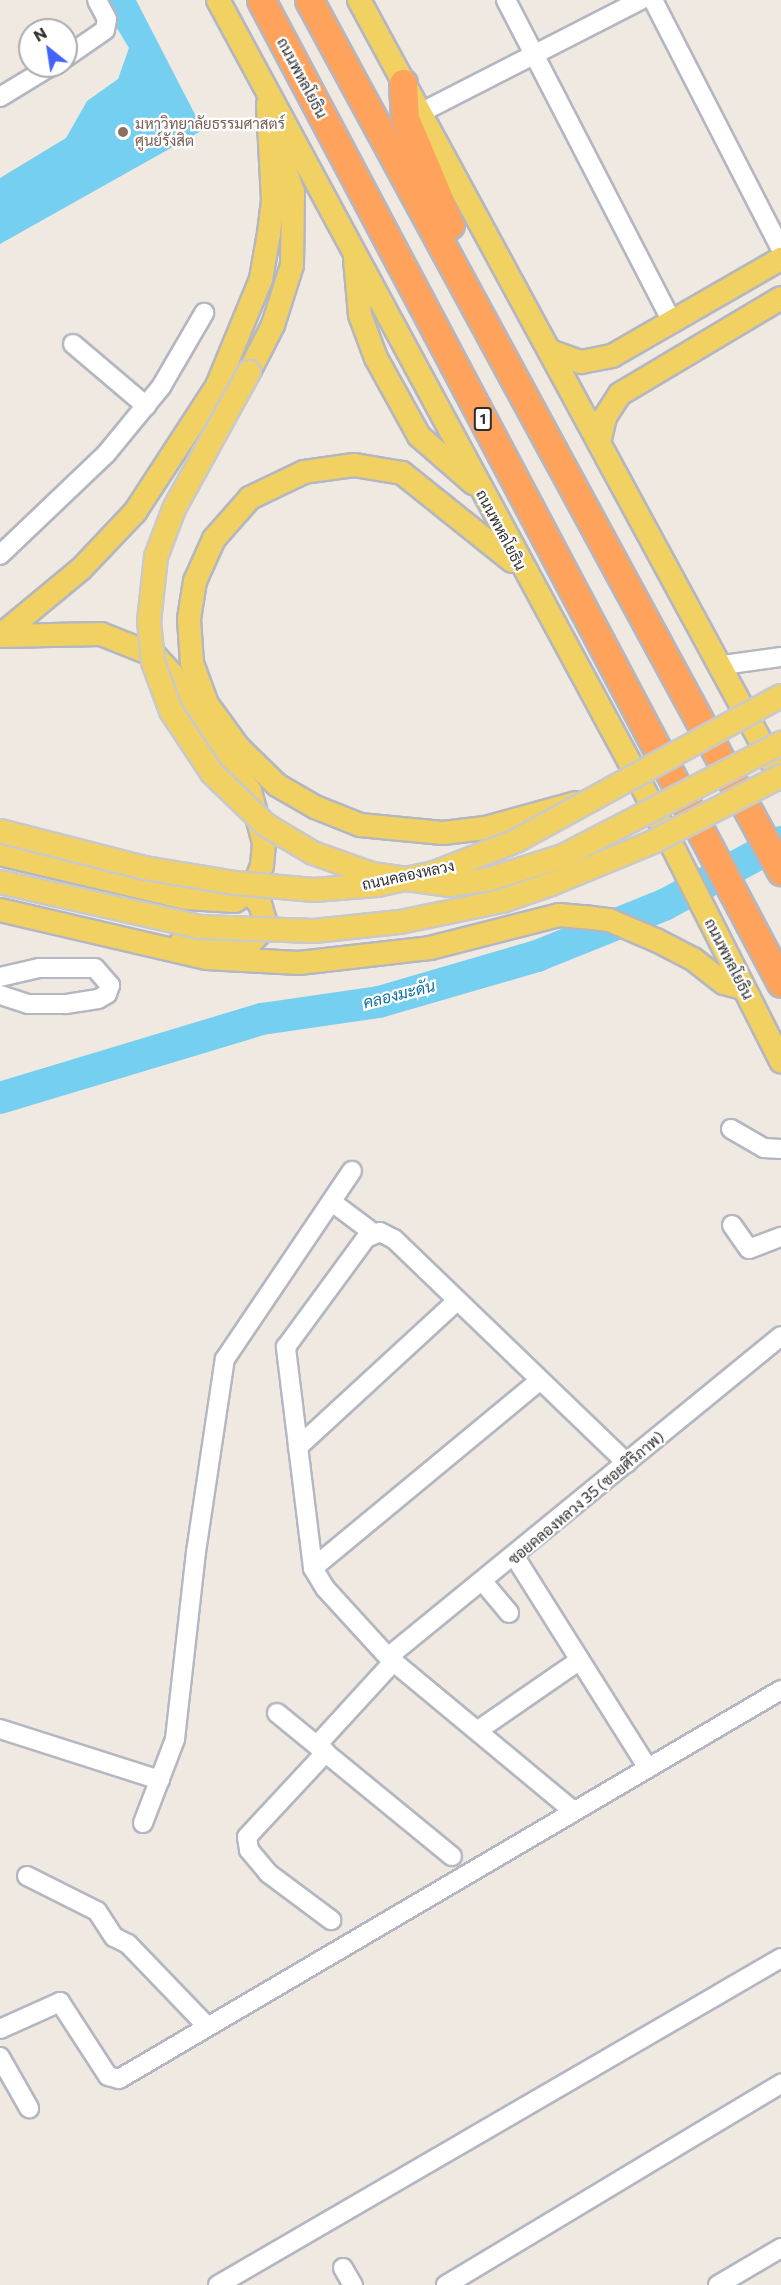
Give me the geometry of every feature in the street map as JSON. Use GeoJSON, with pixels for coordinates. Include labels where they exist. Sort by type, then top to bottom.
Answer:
{"type":"FeatureCollection","features":[{"type":"Feature","properties":{"kind":"highway","name":"ถนนพหลโยธิน"},"geometry":{"type":"LineString","coordinates":[[261,0],[781,983]]}},
{"type":"Feature","properties":{"kind":"highway"},"geometry":{"type":"LineString","coordinates":[[309,0],[781,871]]}},
{"type":"Feature","properties":{"kind":"highway"},"geometry":{"type":"LineString","coordinates":[[403,83],[405,118],[453,232],[453,262]]}},
{"type":"Feature","properties":{"kind":"main road","name":"ถนนพหลโยธิน"},"geometry":{"type":"LineString","coordinates":[[218,0],[675,852],[781,1061]]}},
{"type":"Feature","properties":{"kind":"main road"},"geometry":{"type":"LineString","coordinates":[[0,882],[200,927],[314,931],[400,922],[502,901],[551,884],[653,842],[781,777],[723,665],[359,0]]}},
{"type":"Feature","properties":{"kind":"main road"},"geometry":{"type":"LineString","coordinates":[[0,636],[81,569],[135,512],[217,387],[261,279],[273,200],[267,93]]}},
{"type":"Feature","properties":{"kind":"main road"},"geometry":{"type":"LineString","coordinates":[[270,131],[293,192],[293,256],[273,325],[174,508],[156,557],[149,621],[153,662],[171,711],[212,773],[266,825],[313,853],[372,874],[448,885],[490,879],[563,856],[781,743]]}},
{"type":"Feature","properties":{"kind":"main road"},"geometry":{"type":"LineString","coordinates":[[354,251],[360,315],[376,358],[419,436],[479,488]]}},
{"type":"Feature","properties":{"kind":"main road"},"geometry":{"type":"LineString","coordinates":[[553,352],[581,362],[612,356],[781,260]]}},
{"type":"Feature","properties":{"kind":"main road"},"geometry":{"type":"LineString","coordinates":[[600,440],[604,417],[620,394],[781,298]]}},
{"type":"Feature","properties":{"kind":"main road"},"geometry":{"type":"LineString","coordinates":[[682,316],[708,343]]}},
{"type":"Feature","properties":{"kind":"main road"},"geometry":{"type":"LineString","coordinates":[[523,570],[402,473],[354,465],[304,472],[268,487],[236,511],[214,539],[193,590],[189,641],[207,704],[239,748],[277,785],[315,807],[360,825],[443,833],[485,828],[597,797]]}},
{"type":"Feature","properties":{"kind":"main road"},"geometry":{"type":"LineString","coordinates":[[0,636],[101,634],[154,655],[172,674],[199,723],[250,791],[260,816],[262,866],[249,892],[235,900],[208,901],[0,854]]}},
{"type":"Feature","properties":{"kind":"main road","name":"ถนนคลองหลวง"},"geometry":{"type":"LineString","coordinates":[[0,831],[145,868],[314,890],[377,885],[434,873],[516,841],[781,696]]}},
{"type":"Feature","properties":{"kind":"main road"},"geometry":{"type":"LineString","coordinates":[[125,939],[251,942],[265,928],[266,921],[260,904],[249,892]]}},
{"type":"Feature","properties":{"kind":"main road"},"geometry":{"type":"LineString","coordinates":[[0,910],[206,958],[251,962],[349,960],[472,939],[559,915],[609,920],[693,959],[724,983],[743,988]]}},
{"type":"Feature","properties":{"kind":"street"},"geometry":{"type":"LineString","coordinates":[[78,49],[105,30],[107,19],[97,0]]}},
{"type":"Feature","properties":{"kind":"street"},"geometry":{"type":"LineString","coordinates":[[506,0],[533,54],[682,316]]}},
{"type":"Feature","properties":{"kind":"street"},"geometry":{"type":"LineString","coordinates":[[420,113],[641,0]]}},
{"type":"Feature","properties":{"kind":"street"},"geometry":{"type":"LineString","coordinates":[[653,0],[781,249]]}},
{"type":"Feature","properties":{"kind":"street"},"geometry":{"type":"LineString","coordinates":[[0,97],[31,78]]}},
{"type":"Feature","properties":{"kind":"street"},"geometry":{"type":"LineString","coordinates":[[0,555],[106,454],[146,406],[204,313]]}},
{"type":"Feature","properties":{"kind":"street"},"geometry":{"type":"LineString","coordinates":[[73,344],[146,406]]}},
{"type":"Feature","properties":{"kind":"street"},"geometry":{"type":"LineString","coordinates":[[723,665],[781,657]]}},
{"type":"Feature","properties":{"kind":"street"},"geometry":{"type":"LineString","coordinates":[[0,977],[39,968],[95,968],[110,985],[107,994],[98,999],[65,1004],[28,1004],[0,995]]}},
{"type":"Feature","properties":{"kind":"street"},"geometry":{"type":"LineString","coordinates":[[731,1129],[764,1148],[781,1149]]}},
{"type":"Feature","properties":{"kind":"street"},"geometry":{"type":"LineString","coordinates":[[143,1823],[175,1739],[196,1552],[225,1359],[352,1171]]}},
{"type":"Feature","properties":{"kind":"street"},"geometry":{"type":"LineString","coordinates":[[332,1202],[372,1232],[394,1239],[539,1381],[627,1463]]}},
{"type":"Feature","properties":{"kind":"street"},"geometry":{"type":"LineString","coordinates":[[732,1225],[748,1249],[781,1237]]}},
{"type":"Feature","properties":{"kind":"street"},"geometry":{"type":"LineString","coordinates":[[372,1232],[286,1347],[313,1568],[325,1588],[391,1659],[571,1809]]}},
{"type":"Feature","properties":{"kind":"street"},"geometry":{"type":"LineString","coordinates":[[298,1447],[457,1301]]}},
{"type":"Feature","properties":{"kind":"street","name":"ซอยคลองหลวง 35 (ซอยศิริภาพ)"},"geometry":{"type":"LineString","coordinates":[[331,1920],[268,1873],[249,1850],[247,1836],[322,1748],[391,1659],[781,1336]]}},
{"type":"Feature","properties":{"kind":"street"},"geometry":{"type":"LineString","coordinates":[[313,1568],[539,1381]]}},
{"type":"Feature","properties":{"kind":"street"},"geometry":{"type":"LineString","coordinates":[[515,1557],[648,1768]]}},
{"type":"Feature","properties":{"kind":"street"},"geometry":{"type":"LineString","coordinates":[[483,1583],[509,1613]]}},
{"type":"Feature","properties":{"kind":"street"},"geometry":{"type":"LineString","coordinates":[[477,1731],[580,1660]]}},
{"type":"Feature","properties":{"kind":"street"},"geometry":{"type":"LineString","coordinates":[[0,2029],[60,2002],[113,2079],[571,1809],[648,1768],[781,1690]]}},
{"type":"Feature","properties":{"kind":"street"},"geometry":{"type":"LineString","coordinates":[[277,1713],[452,1856]]}},
{"type":"Feature","properties":{"kind":"street"},"geometry":{"type":"LineString","coordinates":[[0,1729],[160,1780]]}},
{"type":"Feature","properties":{"kind":"street"},"geometry":{"type":"LineString","coordinates":[[27,1876],[97,1911],[114,1937],[128,1944],[206,2025]]}},
{"type":"Feature","properties":{"kind":"street"},"geometry":{"type":"LineString","coordinates":[[218,2285],[781,1958]]}},
{"type":"Feature","properties":{"kind":"street"},"geometry":{"type":"LineString","coordinates":[[0,2056],[29,2108]]}},
{"type":"Feature","properties":{"kind":"street"},"geometry":{"type":"LineString","coordinates":[[446,2285],[781,2084]]}},
{"type":"Feature","properties":{"kind":"street"},"geometry":{"type":"LineString","coordinates":[[718,2285],[781,2248]]}},
{"type":"Feature","properties":{"kind":"street"},"geometry":{"type":"LineString","coordinates":[[343,2268],[354,2285]]}},
{"type":"Feature","properties":{"kind":"water"},"geometry":{"type":"Polygon","coordinates":[[[100,0],[136,0],[203,130],[0,244],[0,178],[66,138],[87,101],[118,79],[129,48],[100,0]]]}},
{"type":"Feature","properties":{"kind":"waterway","name":"คลองมะดัน"},"geometry":{"type":"LineString","coordinates":[[0,1098],[262,1019],[379,1002],[537,956],[664,905],[781,842]]}},
{"type":"Feature","properties":{"kind":"place","name":"มหาวิทยาลัยธรรมศาสตร์ ศูนย์รังสิต"},"geometry":{"type":"Point","coordinates":[123,132]}}]}
